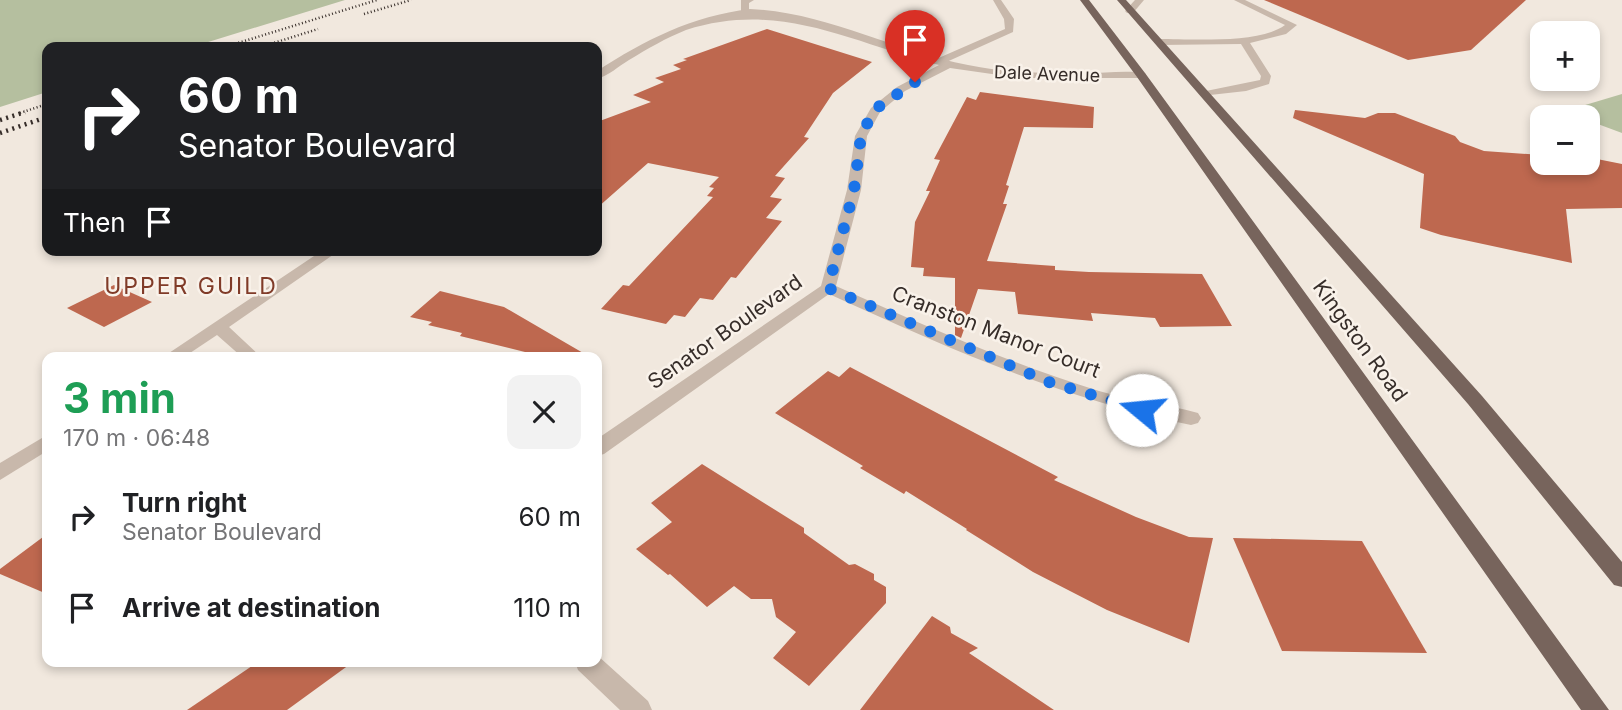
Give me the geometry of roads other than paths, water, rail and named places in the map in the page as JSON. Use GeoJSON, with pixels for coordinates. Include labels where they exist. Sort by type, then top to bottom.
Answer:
{"type":"FeatureCollection","features":[{"type":"Feature","properties":{"kind":"main road","name":"Kingston Road"},"geometry":{"type":"LineString","coordinates":[[1084,0],[1142,75],[1596,710]]}},
{"type":"Feature","properties":{"kind":"main road","name":"Kingston Road"},"geometry":{"type":"LineString","coordinates":[[1130,4],[1158,43],[1475,400],[1622,579]]}},
{"type":"Feature","properties":{"kind":"street"},"geometry":{"type":"LineString","coordinates":[[746,12],[744,2],[750,0]]}},
{"type":"Feature","properties":{"kind":"street","name":"Senator Boulevard"},"geometry":{"type":"LineString","coordinates":[[602,446],[828,288],[854,190],[861,136],[874,110],[901,89],[943,63],[1010,30],[1009,19],[997,0]]}},
{"type":"Feature","properties":{"kind":"street"},"geometry":{"type":"LineString","coordinates":[[1158,43],[1243,39],[1286,32],[1292,25],[1238,0]]}},
{"type":"Feature","properties":{"kind":"street","name":"Dale Avenue"},"geometry":{"type":"LineString","coordinates":[[602,73],[666,36],[714,18],[746,12],[772,12],[943,63],[999,74],[1059,78],[1142,75]]}},
{"type":"Feature","properties":{"kind":"street"},"geometry":{"type":"LineString","coordinates":[[1205,94],[1252,87],[1265,82],[1266,76],[1243,39]]}},
{"type":"Feature","properties":{"kind":"street"},"geometry":{"type":"LineString","coordinates":[[179,352],[323,256]]}},
{"type":"Feature","properties":{"kind":"street","name":"Cranston Manor Court"},"geometry":{"type":"LineString","coordinates":[[828,288],[1049,382],[1142,410],[1191,418]]}},
{"type":"Feature","properties":{"kind":"street"},"geometry":{"type":"LineString","coordinates":[[218,326],[247,352]]}},
{"type":"Feature","properties":{"kind":"street"},"geometry":{"type":"LineString","coordinates":[[0,473],[42,445]]}},
{"type":"Feature","properties":{"kind":"street"},"geometry":{"type":"LineString","coordinates":[[592,667],[639,710]]}},
{"type":"Feature","properties":{"kind":"railway"},"geometry":{"type":"LineString","coordinates":[[241,42],[377,0]]}},
{"type":"Feature","properties":{"kind":"railway"},"geometry":{"type":"LineString","coordinates":[[364,14],[411,0]]}},
{"type":"Feature","properties":{"kind":"railway"},"geometry":{"type":"LineString","coordinates":[[277,42],[318,29]]}},
{"type":"Feature","properties":{"kind":"railway"},"geometry":{"type":"LineString","coordinates":[[20,113],[42,106]]}},
{"type":"Feature","properties":{"kind":"railway"},"geometry":{"type":"LineString","coordinates":[[0,120],[25,112]]}},
{"type":"Feature","properties":{"kind":"railway"},"geometry":{"type":"LineString","coordinates":[[0,133],[42,119]]}},
{"type":"Feature","properties":{"kind":"district","name":"UPPER GUILD"},"geometry":{"type":"Point","coordinates":[191,286]}}]}
